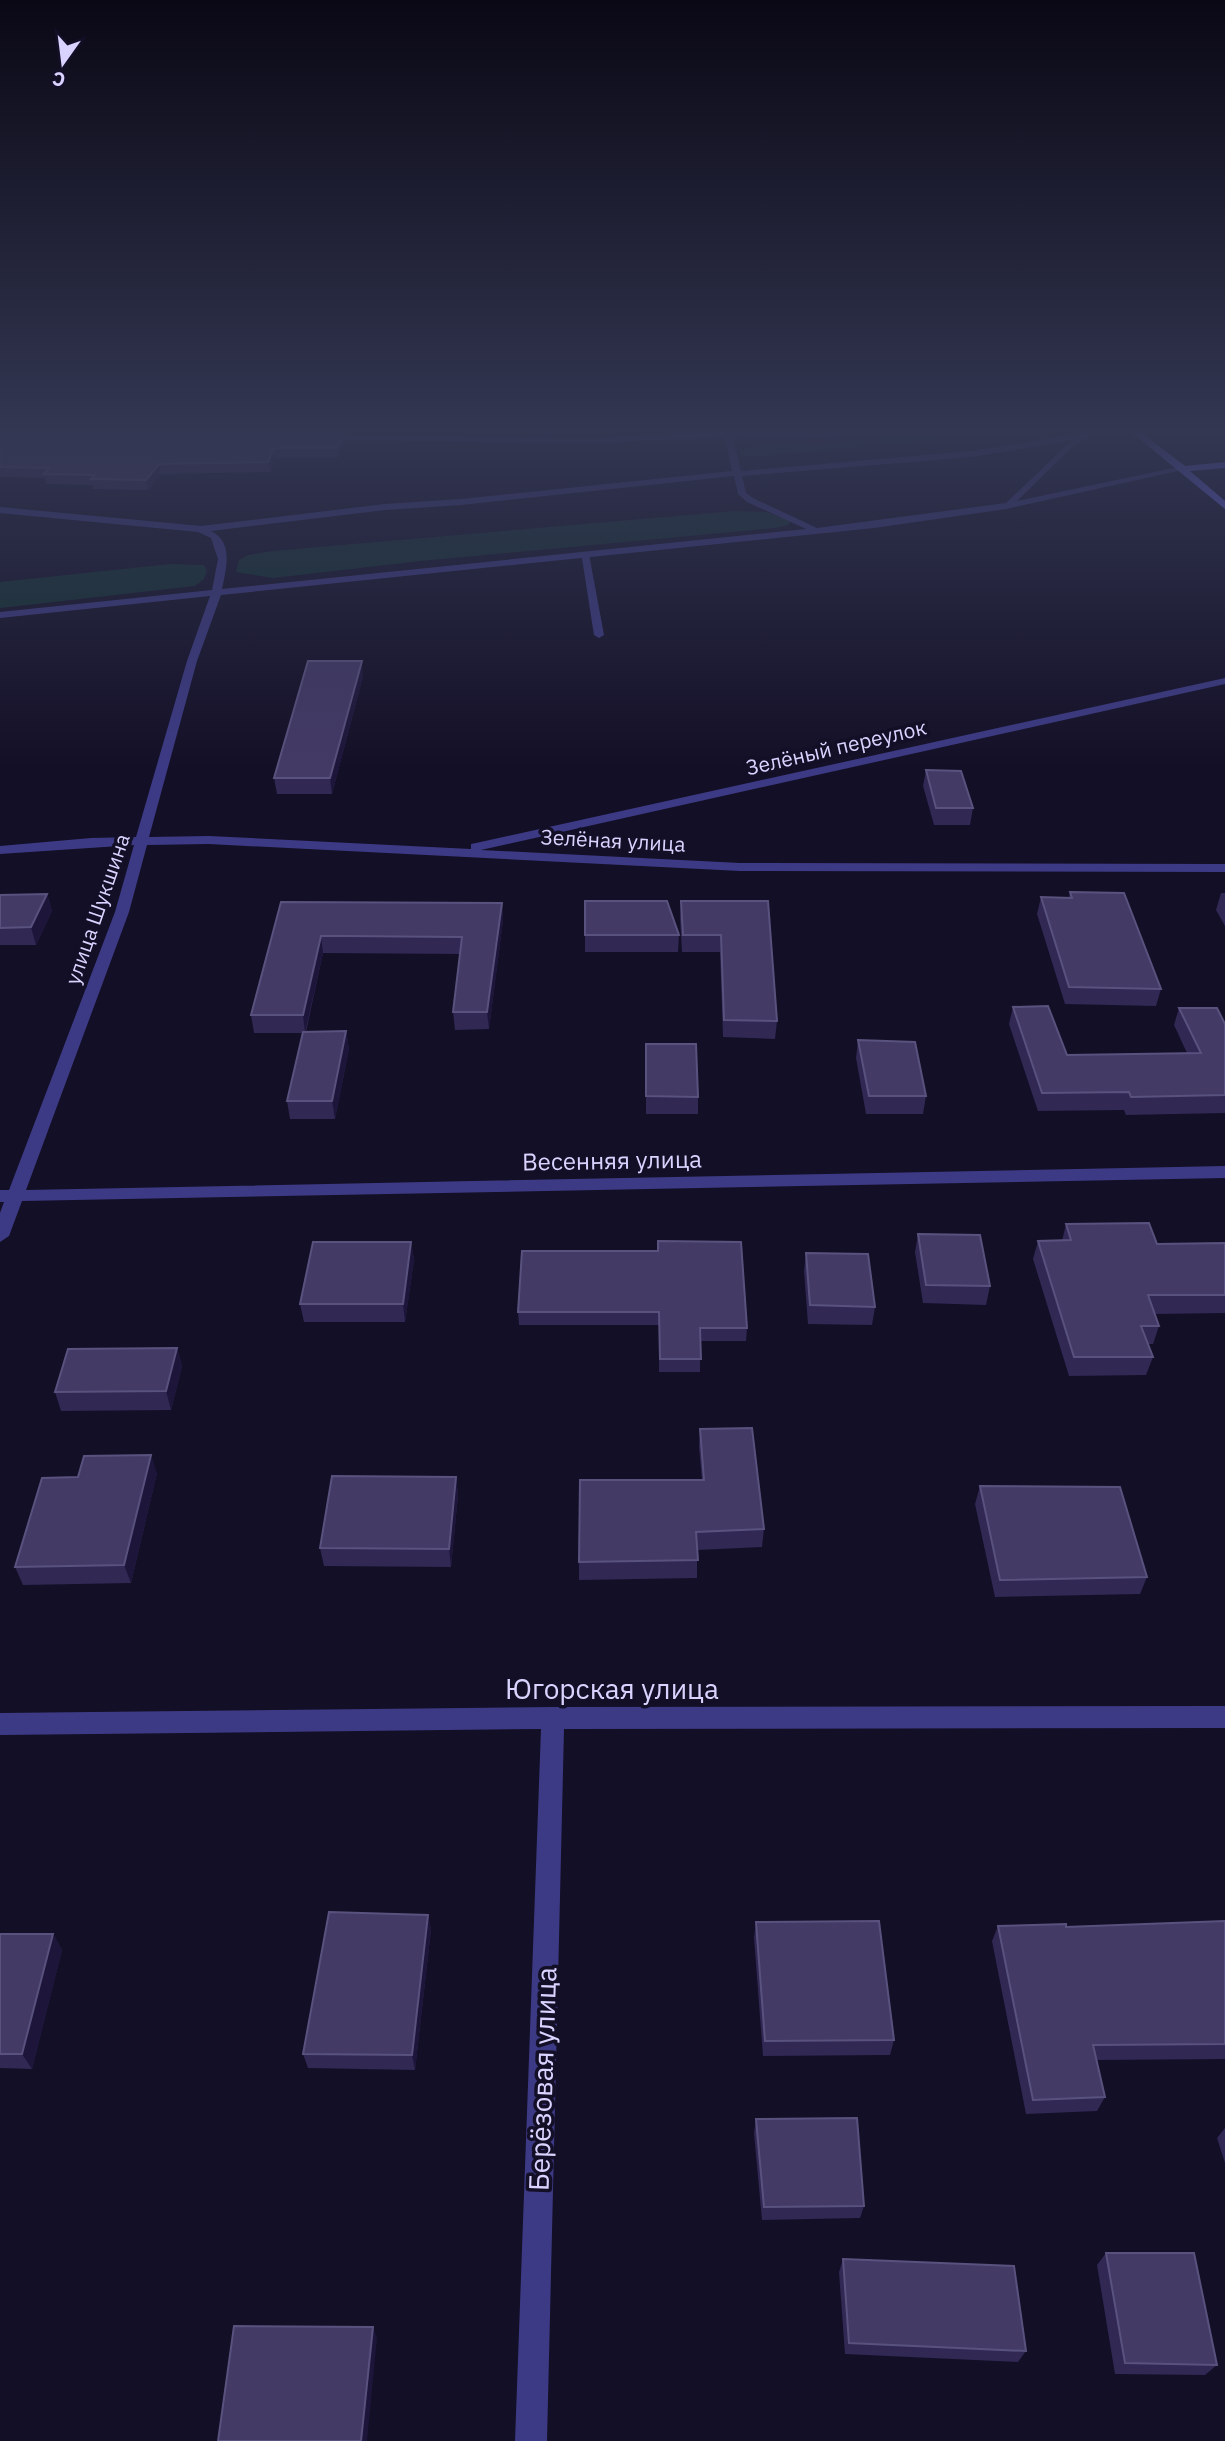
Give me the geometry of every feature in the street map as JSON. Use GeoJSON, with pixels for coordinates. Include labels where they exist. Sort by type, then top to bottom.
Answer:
{"type":"FeatureCollection","features":[{"type":"Feature","properties":{"kind":"street","name":"улица Шукшина"},"geometry":{"type":"LineString","coordinates":[[0,1236],[7,1195],[122,912],[192,661],[217,591],[223,559],[218,541]]}},
{"type":"Feature","properties":{"kind":"street"},"geometry":{"type":"LineString","coordinates":[[0,615],[715,541]]}},
{"type":"Feature","properties":{"kind":"street"},"geometry":{"type":"LineString","coordinates":[[584,554],[599,635]]}},
{"type":"Feature","properties":{"kind":"street","name":"Зелёный переулок"},"geometry":{"type":"LineString","coordinates":[[456,852],[1225,681]]}},
{"type":"Feature","properties":{"kind":"street","name":"Зелёная улица"},"geometry":{"type":"LineString","coordinates":[[0,850],[143,839],[277,841],[740,867],[1225,868]]}},
{"type":"Feature","properties":{"kind":"street","name":"Весенняя улица"},"geometry":{"type":"LineString","coordinates":[[7,1195],[1225,1172]]}},
{"type":"Feature","properties":{"kind":"street","name":"Югорская улица"},"geometry":{"type":"LineString","coordinates":[[0,1724],[553,1718],[1225,1717]]}},
{"type":"Feature","properties":{"kind":"street","name":"Берёзовая улица"},"geometry":{"type":"LineString","coordinates":[[531,2441],[553,1718]]}},
{"type":"Feature","properties":{"kind":"green space"},"geometry":{"type":"Polygon","coordinates":[[[389,541],[636,541],[273,578],[236,572],[239,560],[248,555],[389,541]]]}},
{"type":"Feature","properties":{"kind":"green space"},"geometry":{"type":"Polygon","coordinates":[[[170,564],[204,565],[207,571],[204,579],[195,586],[0,608],[0,582],[170,564]]]}},
{"type":"Feature","properties":{"kind":"building"},"geometry":{"type":"Polygon","coordinates":[[[308,661],[362,661],[330,778],[274,778],[308,661]]]}},
{"type":"Feature","properties":{"kind":"building"},"geometry":{"type":"Polygon","coordinates":[[[926,770],[961,771],[973,808],[936,808],[926,770]]]}},
{"type":"Feature","properties":{"kind":"building"},"geometry":{"type":"Polygon","coordinates":[[[1070,892],[1124,893],[1161,989],[1069,987],[1041,897],[1072,898],[1070,892]]]}},
{"type":"Feature","properties":{"kind":"building"},"geometry":{"type":"Polygon","coordinates":[[[47,894],[31,927],[0,928],[0,895],[47,894]]]}},
{"type":"Feature","properties":{"kind":"building"},"geometry":{"type":"Polygon","coordinates":[[[585,901],[667,901],[679,935],[585,935],[585,901]]]}},
{"type":"Feature","properties":{"kind":"building"},"geometry":{"type":"Polygon","coordinates":[[[681,901],[768,901],[777,1021],[724,1020],[721,935],[683,935],[681,901]]]}},
{"type":"Feature","properties":{"kind":"building"},"geometry":{"type":"Polygon","coordinates":[[[281,902],[502,903],[487,1012],[453,1012],[462,937],[321,936],[303,1015],[251,1015],[281,902]]]}},
{"type":"Feature","properties":{"kind":"building"},"geometry":{"type":"Polygon","coordinates":[[[1048,1006],[1067,1055],[1201,1053],[1179,1008],[1217,1008],[1225,1024],[1225,1095],[1131,1097],[1129,1092],[1042,1093],[1013,1007],[1048,1006]]]}},
{"type":"Feature","properties":{"kind":"building"},"geometry":{"type":"Polygon","coordinates":[[[346,1031],[332,1101],[287,1101],[303,1032],[346,1031]]]}},
{"type":"Feature","properties":{"kind":"building"},"geometry":{"type":"Polygon","coordinates":[[[858,1040],[915,1042],[926,1096],[869,1096],[858,1040]]]}},
{"type":"Feature","properties":{"kind":"building"},"geometry":{"type":"Polygon","coordinates":[[[646,1044],[696,1044],[698,1097],[646,1096],[646,1044]]]}},
{"type":"Feature","properties":{"kind":"building"},"geometry":{"type":"Polygon","coordinates":[[[1149,1223],[1157,1244],[1225,1243],[1225,1295],[1148,1295],[1159,1326],[1141,1326],[1153,1357],[1074,1357],[1038,1241],[1071,1240],[1066,1224],[1149,1223]]]}},
{"type":"Feature","properties":{"kind":"building"},"geometry":{"type":"Polygon","coordinates":[[[918,1234],[980,1235],[990,1286],[926,1285],[918,1234]]]}},
{"type":"Feature","properties":{"kind":"building"},"geometry":{"type":"Polygon","coordinates":[[[658,1241],[741,1242],[747,1328],[700,1328],[701,1359],[660,1359],[659,1312],[518,1312],[522,1251],[658,1251],[658,1241]]]}},
{"type":"Feature","properties":{"kind":"building"},"geometry":{"type":"Polygon","coordinates":[[[313,1242],[411,1242],[403,1304],[300,1304],[313,1242]]]}},
{"type":"Feature","properties":{"kind":"building"},"geometry":{"type":"Polygon","coordinates":[[[806,1253],[868,1254],[875,1307],[810,1305],[806,1253]]]}},
{"type":"Feature","properties":{"kind":"building"},"geometry":{"type":"Polygon","coordinates":[[[177,1348],[166,1391],[55,1392],[68,1349],[177,1348]]]}},
{"type":"Feature","properties":{"kind":"building"},"geometry":{"type":"Polygon","coordinates":[[[752,1428],[764,1529],[696,1532],[698,1560],[579,1562],[580,1480],[704,1480],[700,1429],[752,1428]]]}},
{"type":"Feature","properties":{"kind":"building"},"geometry":{"type":"Polygon","coordinates":[[[151,1455],[124,1565],[15,1567],[42,1478],[78,1477],[84,1456],[151,1455]]]}},
{"type":"Feature","properties":{"kind":"building"},"geometry":{"type":"Polygon","coordinates":[[[332,1476],[456,1477],[449,1549],[320,1548],[332,1476]]]}},
{"type":"Feature","properties":{"kind":"building"},"geometry":{"type":"Polygon","coordinates":[[[980,1486],[1120,1487],[1147,1577],[1000,1580],[980,1486]]]}},
{"type":"Feature","properties":{"kind":"building"},"geometry":{"type":"Polygon","coordinates":[[[329,1912],[428,1915],[412,2055],[303,2054],[329,1912]]]}},
{"type":"Feature","properties":{"kind":"building"},"geometry":{"type":"Polygon","coordinates":[[[879,1921],[894,2040],[765,2041],[756,1922],[879,1921]]]}},
{"type":"Feature","properties":{"kind":"building"},"geometry":{"type":"Polygon","coordinates":[[[1225,1921],[1225,2044],[1093,2045],[1105,2097],[1033,2100],[998,1926],[1066,1924],[1066,1927],[1225,1921]]]}},
{"type":"Feature","properties":{"kind":"building"},"geometry":{"type":"Polygon","coordinates":[[[0,1934],[53,1934],[22,2054],[0,2054],[0,1934]]]}},
{"type":"Feature","properties":{"kind":"building"},"geometry":{"type":"Polygon","coordinates":[[[857,2118],[864,2206],[764,2207],[756,2119],[857,2118]]]}},
{"type":"Feature","properties":{"kind":"building"},"geometry":{"type":"Polygon","coordinates":[[[1106,2253],[1194,2253],[1217,2365],[1125,2363],[1106,2253]]]}},
{"type":"Feature","properties":{"kind":"building"},"geometry":{"type":"Polygon","coordinates":[[[843,2259],[1014,2266],[1026,2351],[849,2343],[843,2259]]]}},
{"type":"Feature","properties":{"kind":"building"},"geometry":{"type":"Polygon","coordinates":[[[234,2326],[373,2327],[361,2441],[218,2441],[234,2326]]]}}]}
